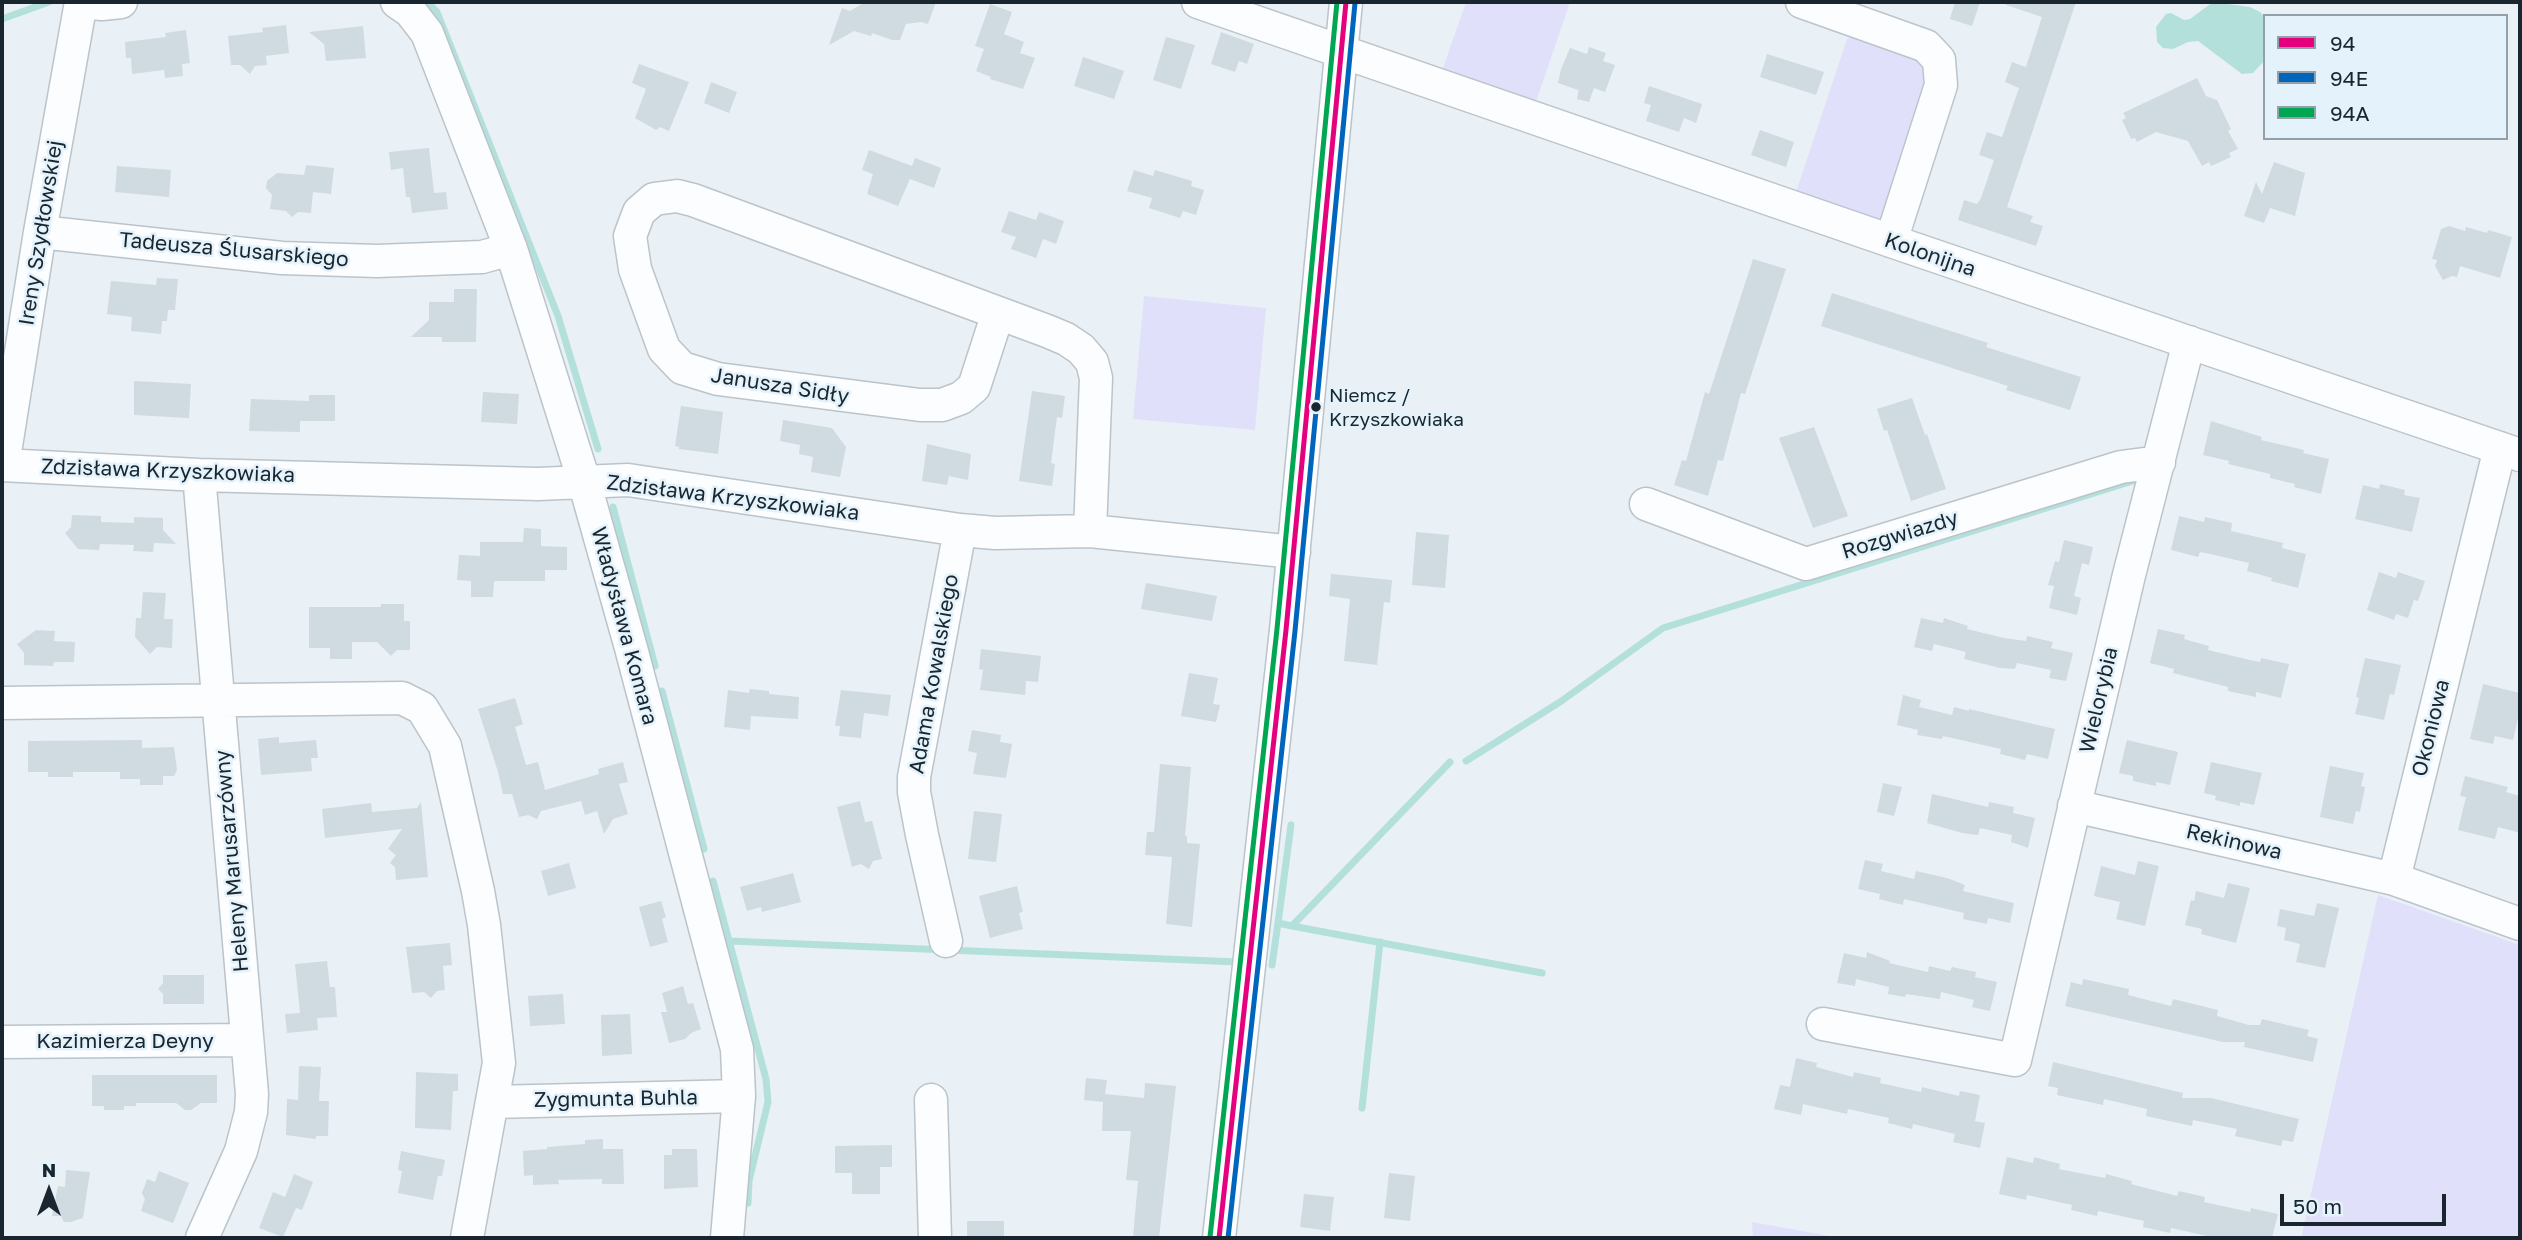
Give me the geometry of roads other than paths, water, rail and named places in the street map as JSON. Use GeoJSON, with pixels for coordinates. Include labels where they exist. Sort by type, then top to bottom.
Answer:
{"type":"FeatureCollection","features":[{"type":"Feature","properties":{"kind":"street"},"geometry":{"type":"LineString","coordinates":[[82,2],[121,2]]}},
{"type":"Feature","properties":{"kind":"street","name":"Ireny Szydłowskiej"},"geometry":{"type":"LineString","coordinates":[[3,465],[40,232],[82,2]]}},
{"type":"Feature","properties":{"kind":"street","name":"Władysława Komara"},"geometry":{"type":"LineString","coordinates":[[397,2],[410,11],[426,33],[511,249],[583,481],[631,648],[737,1049],[738,1096],[727,1238]]}},
{"type":"Feature","properties":{"kind":"street","name":"Kolonijna"},"geometry":{"type":"LineString","coordinates":[[1198,2],[1891,242],[2510,452]]}},
{"type":"Feature","properties":{"kind":"street"},"geometry":{"type":"LineString","coordinates":[[1219,1238],[1294,552],[1346,2]]}},
{"type":"Feature","properties":{"kind":"street"},"geometry":{"type":"LineString","coordinates":[[1802,2],[1868,12],[1926,46],[1939,60],[1941,85],[1891,242]]}},
{"type":"Feature","properties":{"kind":"street","name":"Janusza Sidły"},"geometry":{"type":"LineString","coordinates":[[998,313],[974,387],[961,398],[942,405],[920,405],[718,379],[682,368],[664,349],[635,269],[630,236],[639,212],[654,199],[677,196],[998,313],[1066,339],[1081,349],[1092,362],[1096,378],[1090,531]]}},
{"type":"Feature","properties":{"kind":"street","name":"Tadeusza Ślusarskiego"},"geometry":{"type":"LineString","coordinates":[[40,232],[282,258],[377,261],[482,257],[511,249]]}},
{"type":"Feature","properties":{"kind":"street","name":"Wielorybia"},"geometry":{"type":"LineString","coordinates":[[1823,1024],[2015,1060],[2129,575],[2189,342]]}},
{"type":"Feature","properties":{"kind":"street","name":"Okoniowa"},"geometry":{"type":"LineString","coordinates":[[2394,879],[2510,452]]}},
{"type":"Feature","properties":{"kind":"street","name":"Rozgwiazdy"},"geometry":{"type":"LineString","coordinates":[[1646,504],[1806,564],[2122,467],[2159,462]]}},
{"type":"Feature","properties":{"kind":"street","name":"Zdzisława Krzyszkowiaka"},"geometry":{"type":"LineString","coordinates":[[3,465],[199,475],[538,484],[628,480],[960,530],[995,533],[1090,531],[1294,552]]}},
{"type":"Feature","properties":{"kind":"street","name":"Heleny Marusarzówny"},"geometry":{"type":"LineString","coordinates":[[199,475],[251,1112],[241,1151],[202,1238]]}},
{"type":"Feature","properties":{"kind":"street","name":"Adama Kowalskiego"},"geometry":{"type":"LineString","coordinates":[[946,941],[922,835],[914,777],[960,530]]}},
{"type":"Feature","properties":{"kind":"street"},"geometry":{"type":"LineString","coordinates":[[2,703],[401,698],[422,708],[445,746],[482,914],[499,1063],[467,1238]]}},
{"type":"Feature","properties":{"kind":"street","name":"Rekinowa"},"geometry":{"type":"LineString","coordinates":[[2074,806],[2394,879]]}},
{"type":"Feature","properties":{"kind":"street"},"geometry":{"type":"LineString","coordinates":[[2394,879],[2520,924]]}},
{"type":"Feature","properties":{"kind":"street","name":"Kazimierza Deyny"},"geometry":{"type":"LineString","coordinates":[[2,1042],[247,1040]]}},
{"type":"Feature","properties":{"kind":"street","name":"Zygmunta Buhla"},"geometry":{"type":"LineString","coordinates":[[493,1102],[738,1096]]}},
{"type":"Feature","properties":{"kind":"street"},"geometry":{"type":"LineString","coordinates":[[931,1101],[934,1238]]}},
{"type":"Feature","properties":{"kind":"waterway"},"geometry":{"type":"LineString","coordinates":[[2,19],[49,2]]}},
{"type":"Feature","properties":{"kind":"waterway"},"geometry":{"type":"LineString","coordinates":[[427,2],[437,12],[558,316],[598,449]]}},
{"type":"Feature","properties":{"kind":"waterway"},"geometry":{"type":"LineString","coordinates":[[1466,761],[1560,702],[1663,628],[2136,480]]}},
{"type":"Feature","properties":{"kind":"waterway"},"geometry":{"type":"LineString","coordinates":[[613,507],[655,666]]}},
{"type":"Feature","properties":{"kind":"waterway"},"geometry":{"type":"LineString","coordinates":[[662,691],[704,849]]}},
{"type":"Feature","properties":{"kind":"waterway"},"geometry":{"type":"LineString","coordinates":[[1272,965],[1278,923],[1292,926],[1450,762]]}},
{"type":"Feature","properties":{"kind":"waterway"},"geometry":{"type":"LineString","coordinates":[[1278,923],[1291,825]]}},
{"type":"Feature","properties":{"kind":"waterway"},"geometry":{"type":"LineString","coordinates":[[713,881],[766,1079],[768,1102],[749,1181],[748,1203]]}},
{"type":"Feature","properties":{"kind":"waterway"},"geometry":{"type":"LineString","coordinates":[[1292,926],[1542,973]]}},
{"type":"Feature","properties":{"kind":"waterway"},"geometry":{"type":"LineString","coordinates":[[729,941],[1238,962]]}},
{"type":"Feature","properties":{"kind":"waterway"},"geometry":{"type":"LineString","coordinates":[[1362,1108],[1380,942]]}},
{"type":"Feature","properties":{"kind":"place","name":"Niemcz / Krzyszkowiaka"},"geometry":{"type":"Point","coordinates":[1316,407]}}]}
